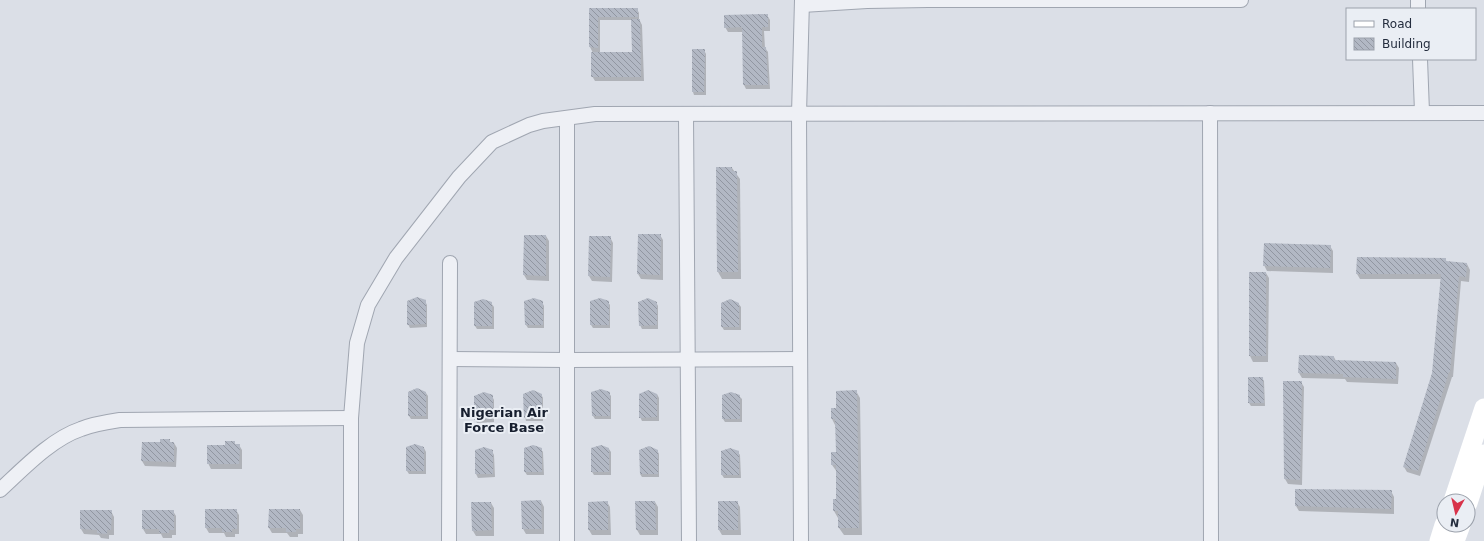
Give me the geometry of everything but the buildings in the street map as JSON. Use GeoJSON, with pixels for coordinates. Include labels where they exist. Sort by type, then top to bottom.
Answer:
{"type":"FeatureCollection","features":[{"type":"Feature","properties":{"kind":"main road"},"geometry":{"type":"LineString","coordinates":[[1456,493],[1484,408]]}},
{"type":"Feature","properties":{"kind":"main road"},"geometry":{"type":"LineString","coordinates":[[1471,493],[1484,454]]}},
{"type":"Feature","properties":{"kind":"main road"},"geometry":{"type":"LineString","coordinates":[[1439,541],[1455,533]]}},
{"type":"Feature","properties":{"kind":"street"},"geometry":{"type":"LineString","coordinates":[[801,541],[799,114],[802,3],[867,1],[1241,0]]}},
{"type":"Feature","properties":{"kind":"street"},"geometry":{"type":"LineString","coordinates":[[1420,60],[1422,112]]}},
{"type":"Feature","properties":{"kind":"street"},"geometry":{"type":"LineString","coordinates":[[1210,113],[1211,541]]}},
{"type":"Feature","properties":{"kind":"street"},"geometry":{"type":"LineString","coordinates":[[351,541],[351,418],[357,343],[368,305],[396,258],[459,177],[492,142],[529,125],[595,114],[1484,113]]}},
{"type":"Feature","properties":{"kind":"street"},"geometry":{"type":"LineString","coordinates":[[686,115],[689,541]]}},
{"type":"Feature","properties":{"kind":"street"},"geometry":{"type":"LineString","coordinates":[[567,118],[567,541]]}},
{"type":"Feature","properties":{"kind":"street"},"geometry":{"type":"LineString","coordinates":[[449,541],[450,263]]}},
{"type":"Feature","properties":{"kind":"street"},"geometry":{"type":"LineString","coordinates":[[450,359],[800,359]]}},
{"type":"Feature","properties":{"kind":"street"},"geometry":{"type":"LineString","coordinates":[[0,490],[48,447],[79,429],[98,424],[120,420],[351,418]]}},
{"type":"Feature","properties":{"kind":"district","name":"Nigerian Air Force Base"},"geometry":{"type":"Point","coordinates":[504,420]}}]}
